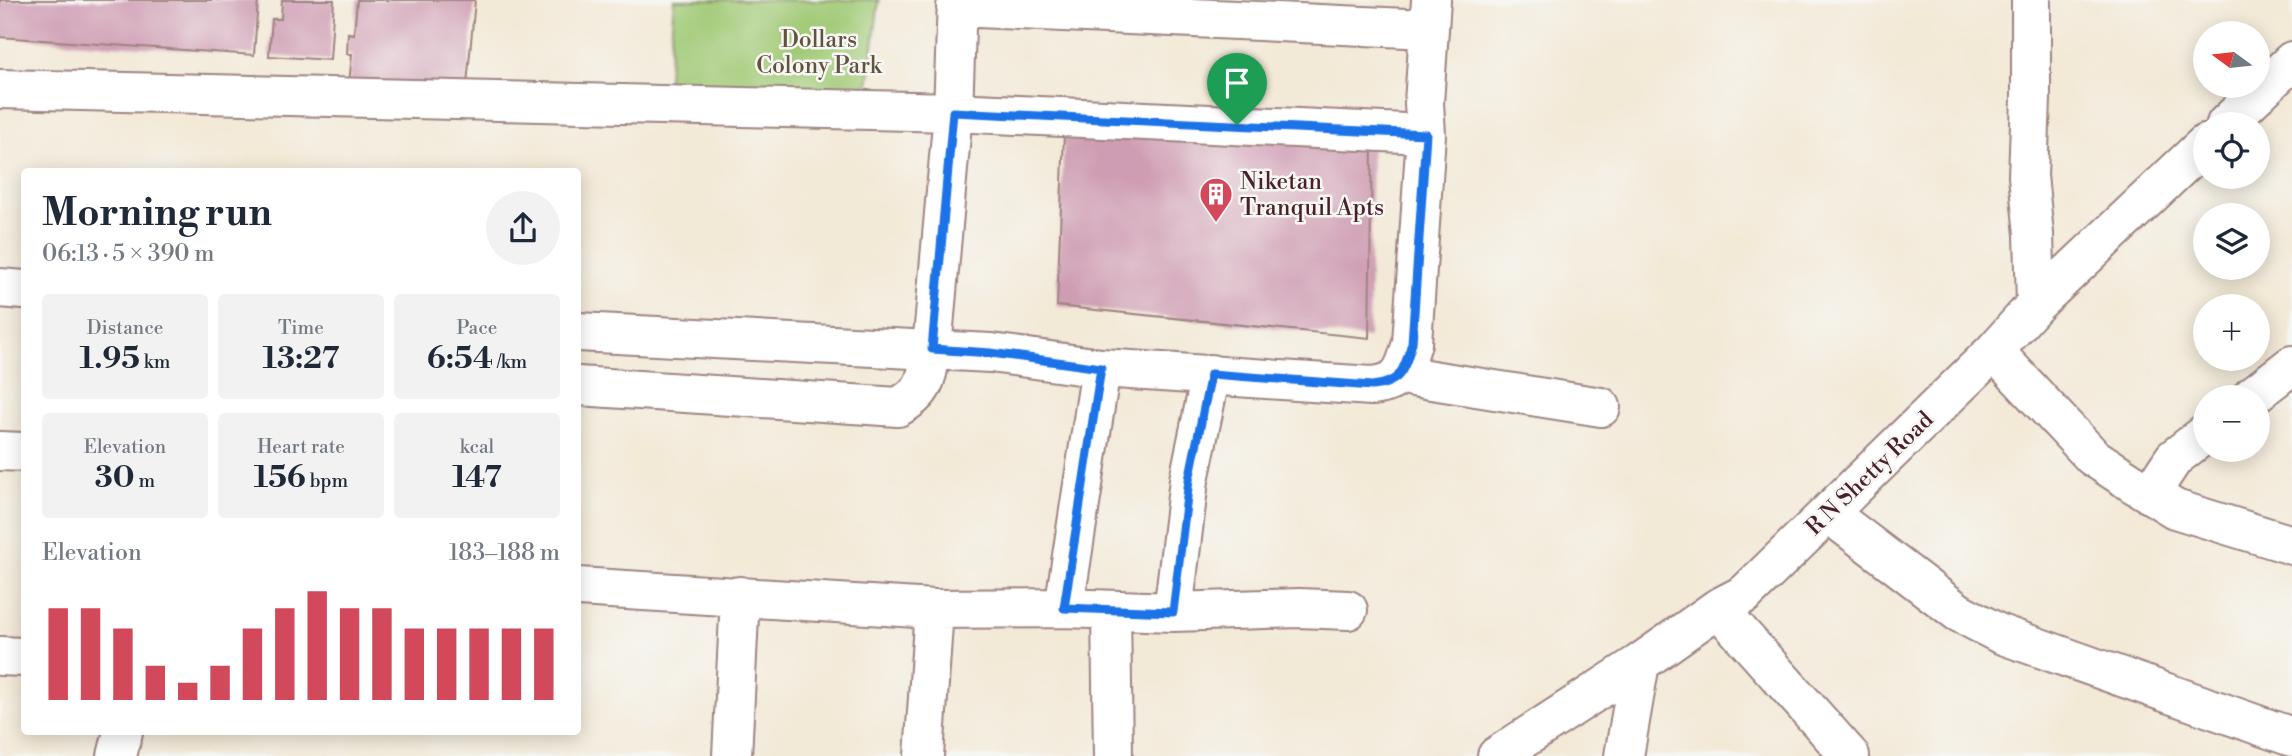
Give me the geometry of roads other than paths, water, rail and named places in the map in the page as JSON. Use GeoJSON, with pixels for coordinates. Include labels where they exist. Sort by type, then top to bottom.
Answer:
{"type":"FeatureCollection","features":[{"type":"Feature","properties":{"kind":"street"},"geometry":{"type":"LineString","coordinates":[[2031,0],[2028,176],[2034,234],[2036,304]]}},
{"type":"Feature","properties":{"kind":"street"},"geometry":{"type":"LineString","coordinates":[[581,332],[932,349],[991,353],[1101,368],[1372,386],[1387,384],[1403,373],[1412,343],[1426,134],[1424,103],[1430,15],[957,4],[953,112],[932,349],[926,378],[915,398],[898,407],[581,386]]}},
{"type":"Feature","properties":{"kind":"street"},"geometry":{"type":"LineString","coordinates":[[2239,112],[2292,61]]}},
{"type":"Feature","properties":{"kind":"street"},"geometry":{"type":"LineString","coordinates":[[0,89],[953,112],[1426,134]]}},
{"type":"Feature","properties":{"kind":"street","name":"R N Shetty Road"},"geometry":{"type":"LineString","coordinates":[[1497,756],[1640,663],[1718,608],[1745,594],[1994,351],[2036,304],[2193,155]]}},
{"type":"Feature","properties":{"kind":"street"},"geometry":{"type":"LineString","coordinates":[[0,288],[21,289]]}},
{"type":"Feature","properties":{"kind":"street"},"geometry":{"type":"LineString","coordinates":[[1994,351],[2093,457],[2175,509],[2292,545]]}},
{"type":"Feature","properties":{"kind":"street"},"geometry":{"type":"LineString","coordinates":[[2266,385],[2292,365]]}},
{"type":"Feature","properties":{"kind":"street"},"geometry":{"type":"LineString","coordinates":[[1064,608],[1101,368]]}},
{"type":"Feature","properties":{"kind":"street"},"geometry":{"type":"LineString","coordinates":[[1403,373],[1413,377],[1601,407]]}},
{"type":"Feature","properties":{"kind":"street"},"geometry":{"type":"LineString","coordinates":[[1173,612],[1189,480],[1211,374]]}},
{"type":"Feature","properties":{"kind":"street"},"geometry":{"type":"LineString","coordinates":[[2150,494],[2174,458],[2193,443]]}},
{"type":"Feature","properties":{"kind":"street"},"geometry":{"type":"LineString","coordinates":[[0,451],[21,452]]}},
{"type":"Feature","properties":{"kind":"street"},"geometry":{"type":"LineString","coordinates":[[1828,513],[1958,612],[2000,634],[2292,737]]}},
{"type":"Feature","properties":{"kind":"street"},"geometry":{"type":"LineString","coordinates":[[581,587],[934,609],[1064,608],[1173,612],[1299,608],[1348,610]]}},
{"type":"Feature","properties":{"kind":"street"},"geometry":{"type":"LineString","coordinates":[[732,756],[740,596]]}},
{"type":"Feature","properties":{"kind":"street"},"geometry":{"type":"LineString","coordinates":[[1718,608],[1850,756]]}},
{"type":"Feature","properties":{"kind":"street"},"geometry":{"type":"LineString","coordinates":[[925,756],[934,609]]}},
{"type":"Feature","properties":{"kind":"street"},"geometry":{"type":"LineString","coordinates":[[1111,610],[1113,756]]}},
{"type":"Feature","properties":{"kind":"street"},"geometry":{"type":"LineString","coordinates":[[0,656],[21,657]]}},
{"type":"Feature","properties":{"kind":"street"},"geometry":{"type":"LineString","coordinates":[[1624,756],[1640,663]]}},
{"type":"Feature","properties":{"kind":"street"},"geometry":{"type":"LineString","coordinates":[[117,756],[123,735]]}},
{"type":"Feature","properties":{"kind":"place","name":"Niketan Tranquil Apts"},"geometry":{"type":"Point","coordinates":[1216,224]}},
{"type":"Feature","properties":{"kind":"park label","name":"Dollars Colony Park"},"geometry":{"type":"Point","coordinates":[819,52]}}]}
